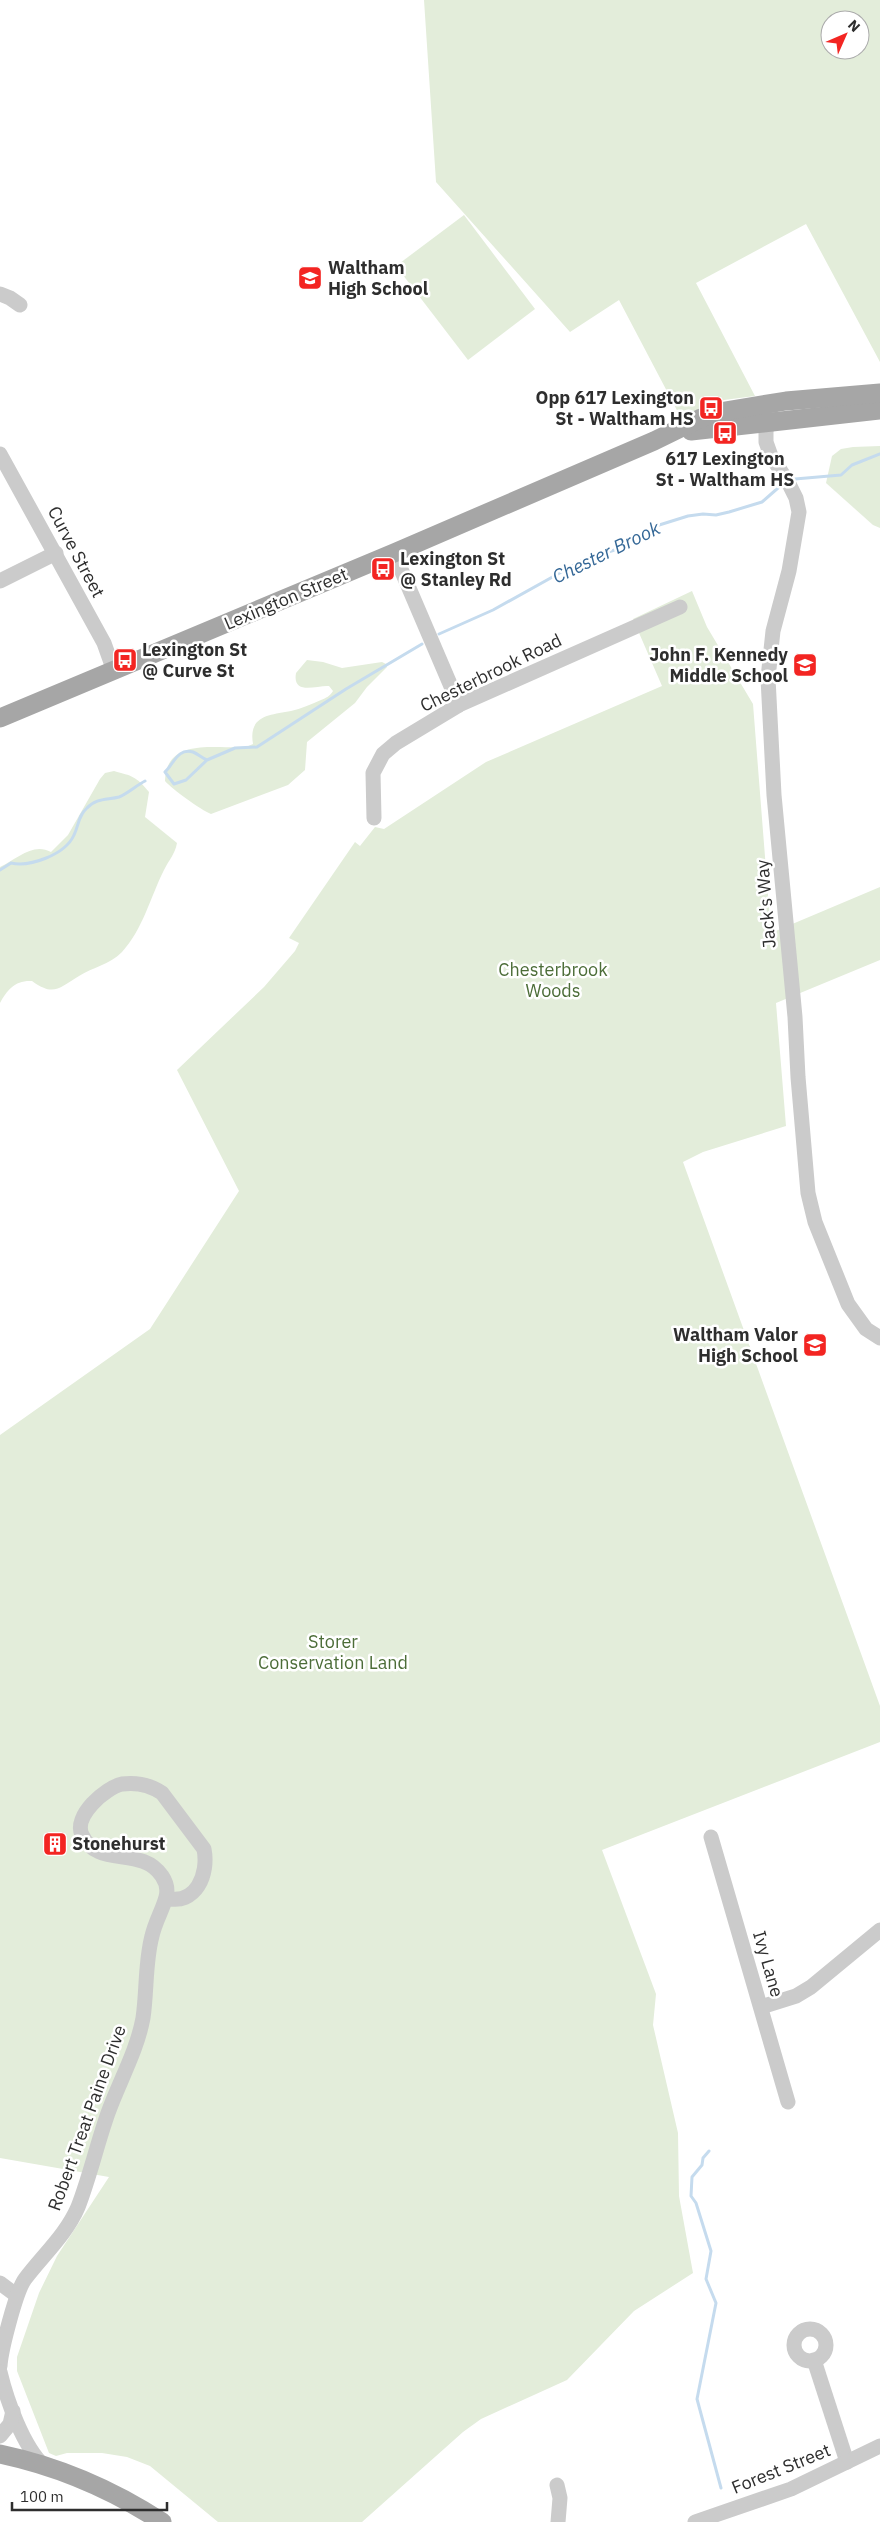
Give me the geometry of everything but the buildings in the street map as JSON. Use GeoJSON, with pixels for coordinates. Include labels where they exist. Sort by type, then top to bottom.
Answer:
{"type":"FeatureCollection","features":[{"type":"Feature","properties":{"kind":"main road","name":"Lexington Street"},"geometry":{"type":"LineString","coordinates":[[654,441],[694,431],[744,424],[771,412],[880,393]]}},
{"type":"Feature","properties":{"kind":"main road","name":"Lexington Street"},"geometry":{"type":"LineString","coordinates":[[0,718],[394,553],[654,441],[701,418],[725,411],[880,410]]}},
{"type":"Feature","properties":{"kind":"main road"},"geometry":{"type":"LineString","coordinates":[[0,2454],[44,2466],[104,2490],[162,2522]]}},
{"type":"Feature","properties":{"kind":"street"},"geometry":{"type":"LineString","coordinates":[[0,294],[20,305]]}},
{"type":"Feature","properties":{"kind":"street","name":"Jack's Way"},"geometry":{"type":"LineString","coordinates":[[771,412],[766,431],[766,442],[771,456]]}},
{"type":"Feature","properties":{"kind":"street","name":"Jack's Way"},"geometry":{"type":"LineString","coordinates":[[744,424],[771,456],[788,482],[796,498],[798,512],[789,571],[773,631],[768,678],[770,738],[809,1201],[815,1222],[848,1304],[866,1329],[880,1338]]}},
{"type":"Feature","properties":{"kind":"street","name":"Curve Street"},"geometry":{"type":"LineString","coordinates":[[0,454],[104,643],[114,671]]}},
{"type":"Feature","properties":{"kind":"street"},"geometry":{"type":"LineString","coordinates":[[0,581],[56,553]]}},
{"type":"Feature","properties":{"kind":"street"},"geometry":{"type":"LineString","coordinates":[[394,553],[459,706]]}},
{"type":"Feature","properties":{"kind":"street","name":"Chesterbrook Road"},"geometry":{"type":"LineString","coordinates":[[374,818],[373,774],[383,754],[396,743],[459,706],[680,607]]}},
{"type":"Feature","properties":{"kind":"street"},"geometry":{"type":"LineString","coordinates":[[122,1784],[138,1784],[152,1787],[162,1793],[204,1849],[206,1860],[204,1871],[194,1892],[186,1898],[176,1901],[166,1898],[167,1888],[164,1878],[149,1862],[140,1859],[106,1855],[96,1851],[86,1842],[81,1833],[82,1822],[94,1802],[106,1791],[122,1784]]}},
{"type":"Feature","properties":{"kind":"street","name":"Ivy Lane"},"geometry":{"type":"LineString","coordinates":[[711,1837],[788,2102]]}},
{"type":"Feature","properties":{"kind":"street","name":"Robert Treat Paine Drive"},"geometry":{"type":"LineString","coordinates":[[0,2366],[16,2296],[24,2280],[63,2234],[77,2209],[90,2174],[108,2113],[137,2041],[142,2018],[151,1937],[157,1916],[166,1898]]}},
{"type":"Feature","properties":{"kind":"street"},"geometry":{"type":"LineString","coordinates":[[761,2007],[796,1996],[811,1987],[880,1930]]}},
{"type":"Feature","properties":{"kind":"street"},"geometry":{"type":"LineString","coordinates":[[0,2283],[16,2296]]}},
{"type":"Feature","properties":{"kind":"street"},"geometry":{"type":"LineString","coordinates":[[814,2360],[847,2462]]}},
{"type":"Feature","properties":{"kind":"street"},"geometry":{"type":"LineString","coordinates":[[0,2372],[13,2411],[32,2451],[44,2466]]}},
{"type":"Feature","properties":{"kind":"street"},"geometry":{"type":"LineString","coordinates":[[0,2436],[10,2424],[13,2411]]}},
{"type":"Feature","properties":{"kind":"street","name":"Forest Street"},"geometry":{"type":"LineString","coordinates":[[695,2522],[791,2488],[880,2446]]}},
{"type":"Feature","properties":{"kind":"street"},"geometry":{"type":"LineString","coordinates":[[557,2485],[560,2498],[558,2522]]}},
{"type":"Feature","properties":{"kind":"green space"},"geometry":{"type":"Polygon","coordinates":[[[424,0],[880,0],[880,362],[806,224],[696,283],[755,396],[724,400],[680,416],[619,300],[570,332],[436,182],[424,0]]]}},
{"type":"Feature","properties":{"kind":"green space"},"geometry":{"type":"Polygon","coordinates":[[[464,215],[535,309],[468,360],[396,266],[464,215]]]}},
{"type":"Feature","properties":{"kind":"green space"},"geometry":{"type":"Polygon","coordinates":[[[880,446],[880,528],[873,525],[826,483],[832,456],[841,449],[880,446]]]}},
{"type":"Feature","properties":{"kind":"green space","name":"Storer Conservation Land"},"geometry":{"type":"Polygon","coordinates":[[[692,591],[707,627],[753,704],[771,933],[880,887],[880,960],[776,1003],[786,1126],[703,1152],[683,1162],[880,1706],[880,1742],[602,1850],[656,1994],[653,2025],[678,2133],[679,2196],[693,2273],[634,2311],[567,2380],[481,2419],[463,2432],[362,2522],[218,2522],[150,2466],[127,2457],[102,2453],[67,2453],[56,2456],[49,2453],[17,2371],[17,2357],[39,2293],[57,2256],[109,2177],[0,2158],[0,1435],[150,1329],[239,1191],[177,1070],[264,987],[295,951],[299,943],[289,938],[355,842],[360,846],[375,827],[384,829],[486,762],[662,686],[633,619],[692,591]]]}},
{"type":"Feature","properties":{"kind":"green space"},"geometry":{"type":"Polygon","coordinates":[[[307,660],[323,662],[342,668],[382,662],[387,667],[367,687],[355,703],[307,742],[305,770],[288,785],[211,814],[187,799],[165,781],[167,767],[174,757],[183,751],[207,747],[246,747],[253,744],[252,734],[254,727],[262,718],[298,709],[329,696],[333,691],[329,686],[306,688],[298,685],[296,673],[307,660]]]}},
{"type":"Feature","properties":{"kind":"green space"},"geometry":{"type":"Polygon","coordinates":[[[114,771],[133,777],[145,787],[149,792],[145,817],[177,843],[141,923],[122,952],[112,960],[56,989],[46,989],[32,981],[21,982],[9,990],[0,1003],[0,867],[31,850],[44,849],[51,852],[68,835],[100,779],[105,773],[114,771]]]}},
{"type":"Feature","properties":{"kind":"waterway","name":"Chester Brook"},"geometry":{"type":"LineString","coordinates":[[795,479],[841,475],[852,465],[880,454]]}},
{"type":"Feature","properties":{"kind":"waterway","name":"Chester Brook"},"geometry":{"type":"LineString","coordinates":[[439,634],[493,610],[583,560],[624,547],[656,526],[688,516],[716,515],[762,502],[778,488]]}},
{"type":"Feature","properties":{"kind":"waterway","name":"Chester Brook"},"geometry":{"type":"LineString","coordinates":[[207,760],[193,752],[183,752],[165,772],[174,784],[186,780],[207,760],[235,748],[257,747],[346,689],[422,644]]}},
{"type":"Feature","properties":{"kind":"waterway","name":"Chester Brook"},"geometry":{"type":"LineString","coordinates":[[0,870],[11,863],[28,863],[55,854],[69,842],[74,835],[80,817],[90,805],[98,801],[119,797],[145,781]]}},
{"type":"Feature","properties":{"kind":"waterway"},"geometry":{"type":"LineString","coordinates":[[709,2151],[703,2158],[702,2165],[692,2177],[691,2196],[696,2203],[711,2251],[706,2279],[716,2303],[697,2399],[721,2488]]}},
{"type":"Feature","properties":{"kind":"place","name":"Waltham High School"},"geometry":{"type":"Point","coordinates":[310,278]}},
{"type":"Feature","properties":{"kind":"place","name":"Opp 617 Lexington St - Waltham HS"},"geometry":{"type":"Point","coordinates":[711,408]}},
{"type":"Feature","properties":{"kind":"place","name":"617 Lexington St - Waltham HS"},"geometry":{"type":"Point","coordinates":[725,433]}},
{"type":"Feature","properties":{"kind":"place","name":"Lexington St @ Stanley Rd"},"geometry":{"type":"Point","coordinates":[383,569]}},
{"type":"Feature","properties":{"kind":"place","name":"Lexington St @ Curve St"},"geometry":{"type":"Point","coordinates":[125,660]}},
{"type":"Feature","properties":{"kind":"place","name":"John F. Kennedy Middle School"},"geometry":{"type":"Point","coordinates":[805,665]}},
{"type":"Feature","properties":{"kind":"place","name":"Waltham Valor High School"},"geometry":{"type":"Point","coordinates":[815,1345]}},
{"type":"Feature","properties":{"kind":"place","name":"Stonehurst"},"geometry":{"type":"Point","coordinates":[55,1844]}},
{"type":"Feature","properties":{"kind":"park label","name":"Chesterbrook Woods"},"geometry":{"type":"Point","coordinates":[553,980]}}]}
